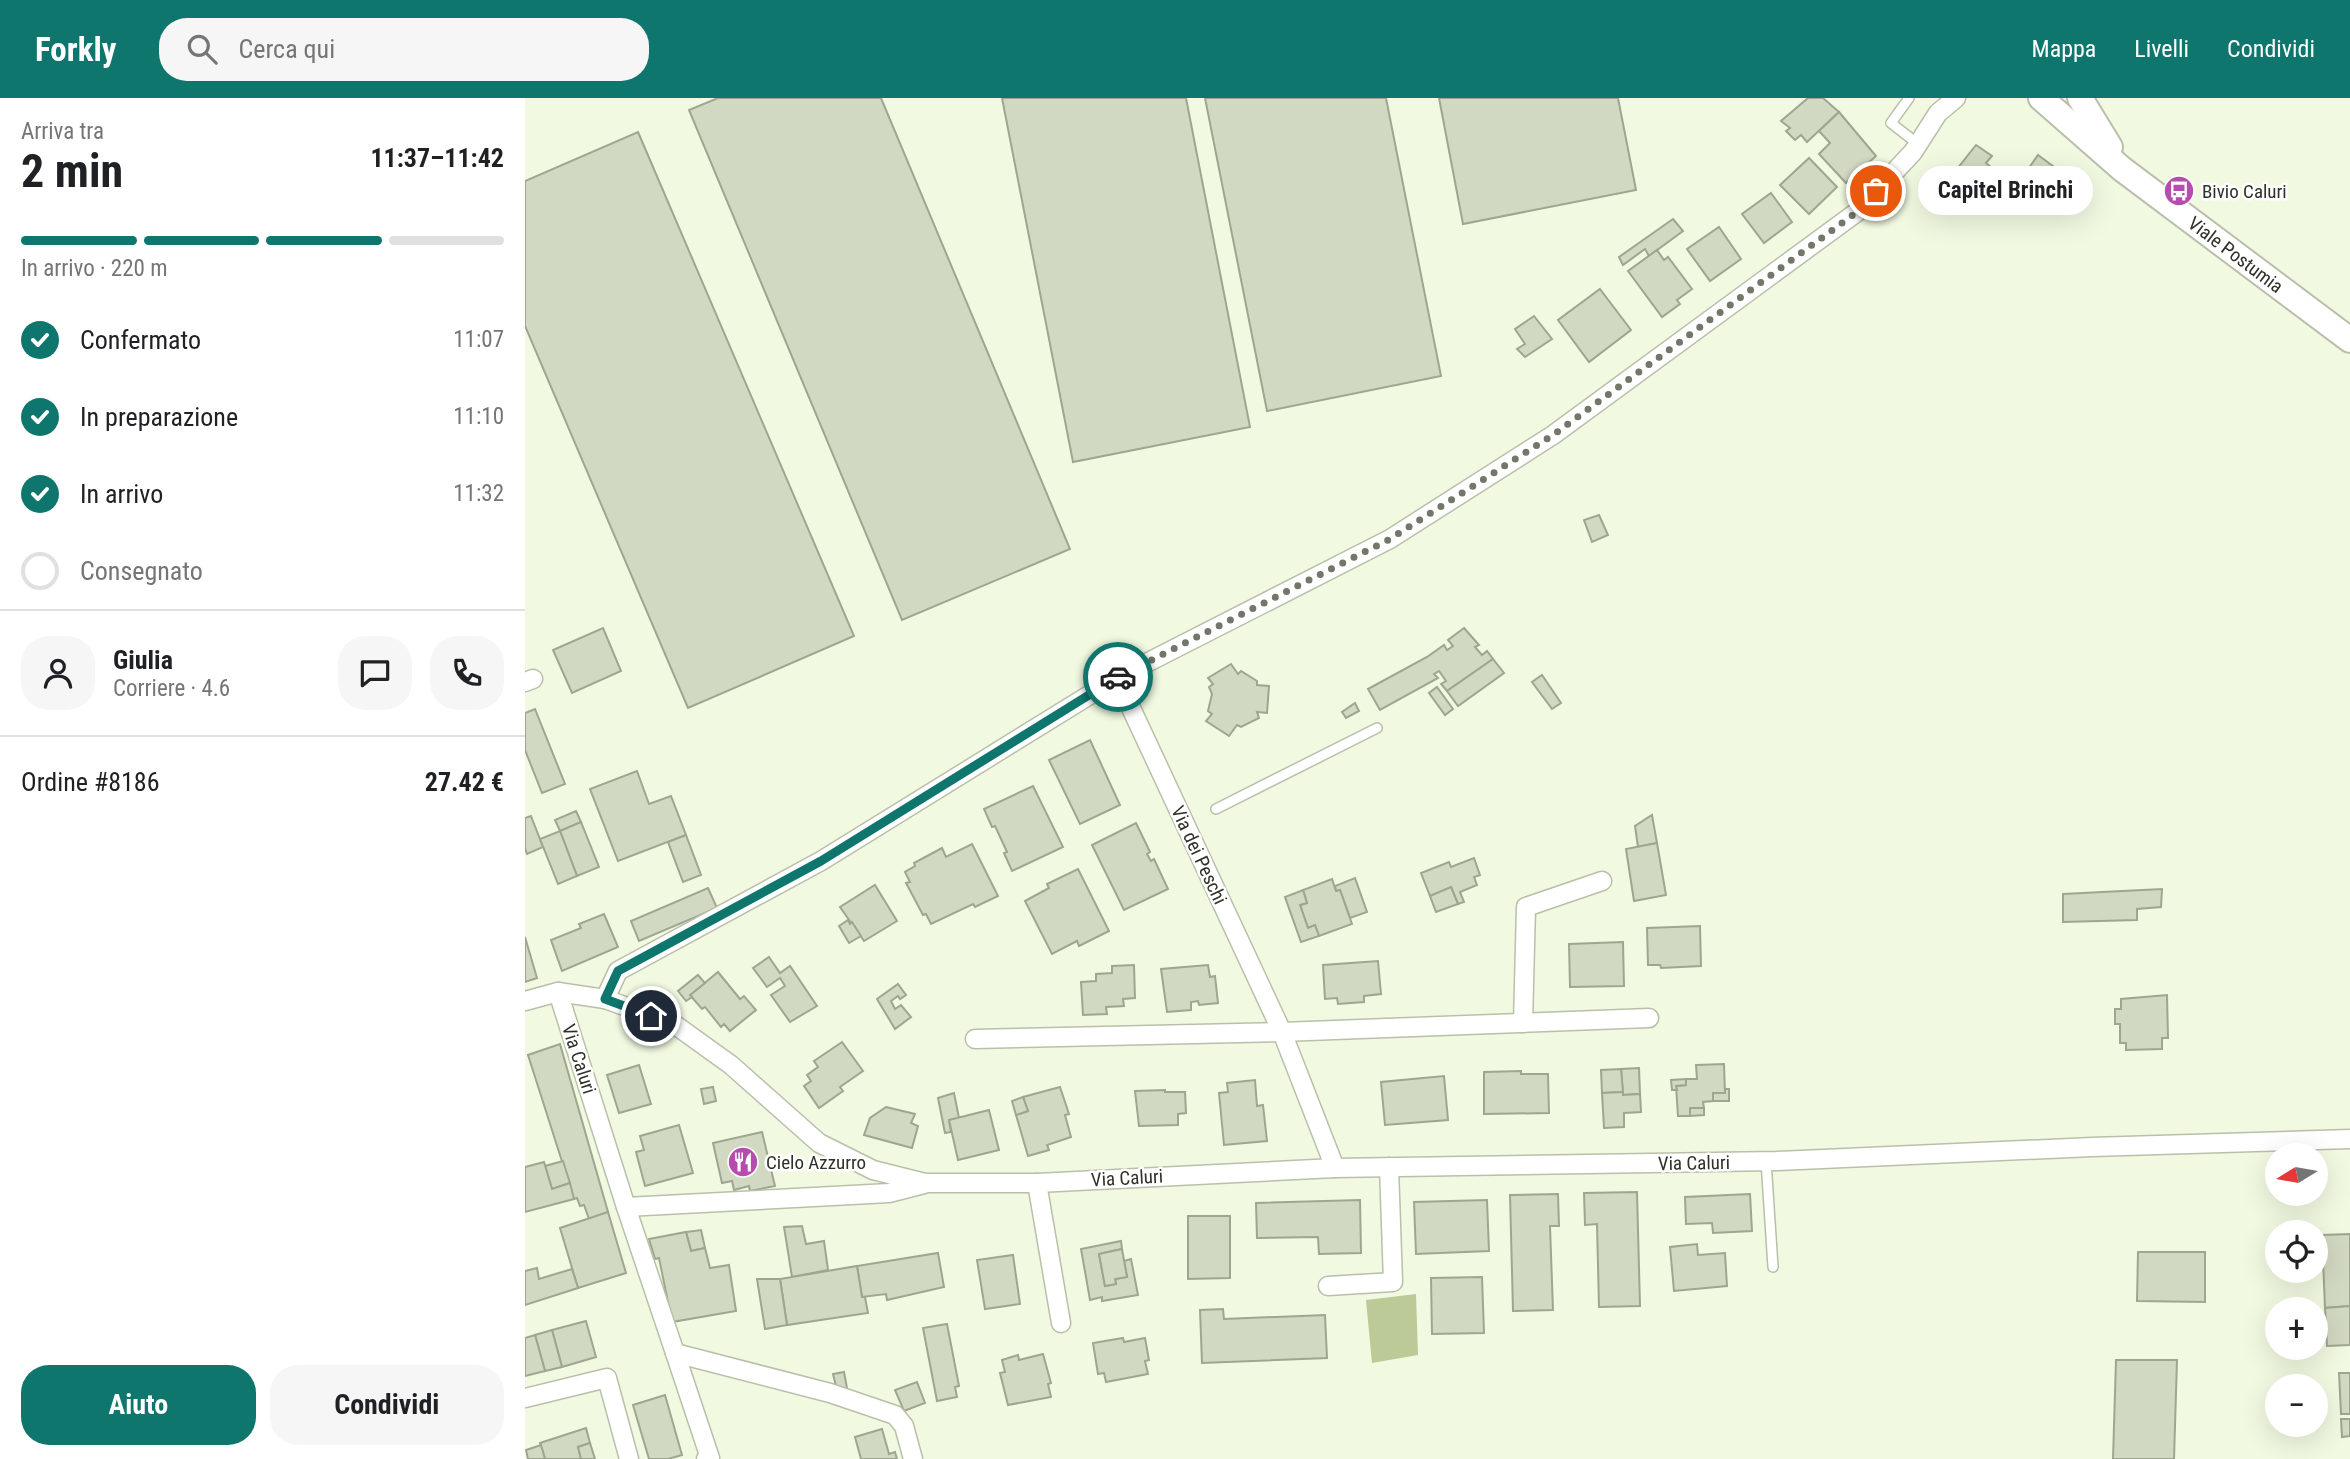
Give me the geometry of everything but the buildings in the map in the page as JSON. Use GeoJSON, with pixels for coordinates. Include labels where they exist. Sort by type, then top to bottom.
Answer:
{"type":"FeatureCollection","features":[{"type":"Feature","properties":{"kind":"main road","name":"Viale Postumia"},"geometry":{"type":"LineString","coordinates":[[2041,98],[2122,169],[2350,340]]}},
{"type":"Feature","properties":{"kind":"main road","name":"Viale Postumia"},"geometry":{"type":"LineString","coordinates":[[2080,98],[2122,169]]}},
{"type":"Feature","properties":{"kind":"street"},"geometry":{"type":"LineString","coordinates":[[605,999],[618,971],[821,861],[1117,678],[1390,539],[1553,435],[1857,212],[1918,145],[1939,106],[1956,98]]}},
{"type":"Feature","properties":{"kind":"street","name":"Via dei Peschi"},"geometry":{"type":"LineString","coordinates":[[1117,678],[1282,1032],[1335,1168]]}},
{"type":"Feature","properties":{"kind":"street"},"geometry":{"type":"LineString","coordinates":[[1523,1023],[1526,906],[1602,881]]}},
{"type":"Feature","properties":{"kind":"street","name":"Via Caluri"},"geometry":{"type":"LineString","coordinates":[[558,992],[710,1458],[706,1459]]}},
{"type":"Feature","properties":{"kind":"street","name":"Via Caluri"},"geometry":{"type":"LineString","coordinates":[[525,1001],[558,992],[605,999],[674,1024],[731,1065],[820,1143],[873,1170],[925,1183]]}},
{"type":"Feature","properties":{"kind":"street"},"geometry":{"type":"LineString","coordinates":[[975,1040],[1649,1018]]}},
{"type":"Feature","properties":{"kind":"street","name":"Via Caluri"},"geometry":{"type":"LineString","coordinates":[[626,1207],[888,1192],[925,1183],[1037,1183],[1335,1168],[1766,1161],[2350,1139]]}},
{"type":"Feature","properties":{"kind":"street"},"geometry":{"type":"LineString","coordinates":[[1328,1286],[1393,1282],[1389,1167]]}},
{"type":"Feature","properties":{"kind":"street"},"geometry":{"type":"LineString","coordinates":[[1037,1183],[1061,1323]]}},
{"type":"Feature","properties":{"kind":"street"},"geometry":{"type":"LineString","coordinates":[[675,1353],[830,1393],[895,1415],[904,1426],[913,1459]]}},
{"type":"Feature","properties":{"kind":"street"},"geometry":{"type":"LineString","coordinates":[[525,1398],[607,1378],[629,1459]]}},
{"type":"Feature","properties":{"kind":"lane"},"geometry":{"type":"LineString","coordinates":[[1909,98],[1891,122],[1918,145]]}},
{"type":"Feature","properties":{"kind":"lane"},"geometry":{"type":"LineString","coordinates":[[1216,809],[1377,728]]}},
{"type":"Feature","properties":{"kind":"lane"},"geometry":{"type":"LineString","coordinates":[[1766,1161],[1773,1266]]}},
{"type":"Feature","properties":{"kind":"green space"},"geometry":{"type":"Polygon","coordinates":[[[1416,1294],[1418,1355],[1372,1363],[1366,1300],[1416,1294]]]}},
{"type":"Feature","properties":{"kind":"way so far"},"geometry":{"type":"LineString","coordinates":[[1118,677],[1390,539],[1553,435],[1857,212],[1876,191]]}},
{"type":"Feature","properties":{"kind":"place","name":"Capitel Brinchi"},"geometry":{"type":"Point","coordinates":[1876,191]}},
{"type":"Feature","properties":{"kind":"place","name":"Bivio Caluri"},"geometry":{"type":"Point","coordinates":[2179,191]}},
{"type":"Feature","properties":{"kind":"place","name":"Cielo Azzurro"},"geometry":{"type":"Point","coordinates":[743,1162]}},
{"type":"Feature","properties":{"kind":"route"},"geometry":{"type":"LineString","coordinates":[[651,1016],[605,999],[618,971],[821,861],[1118,677]]}}]}
